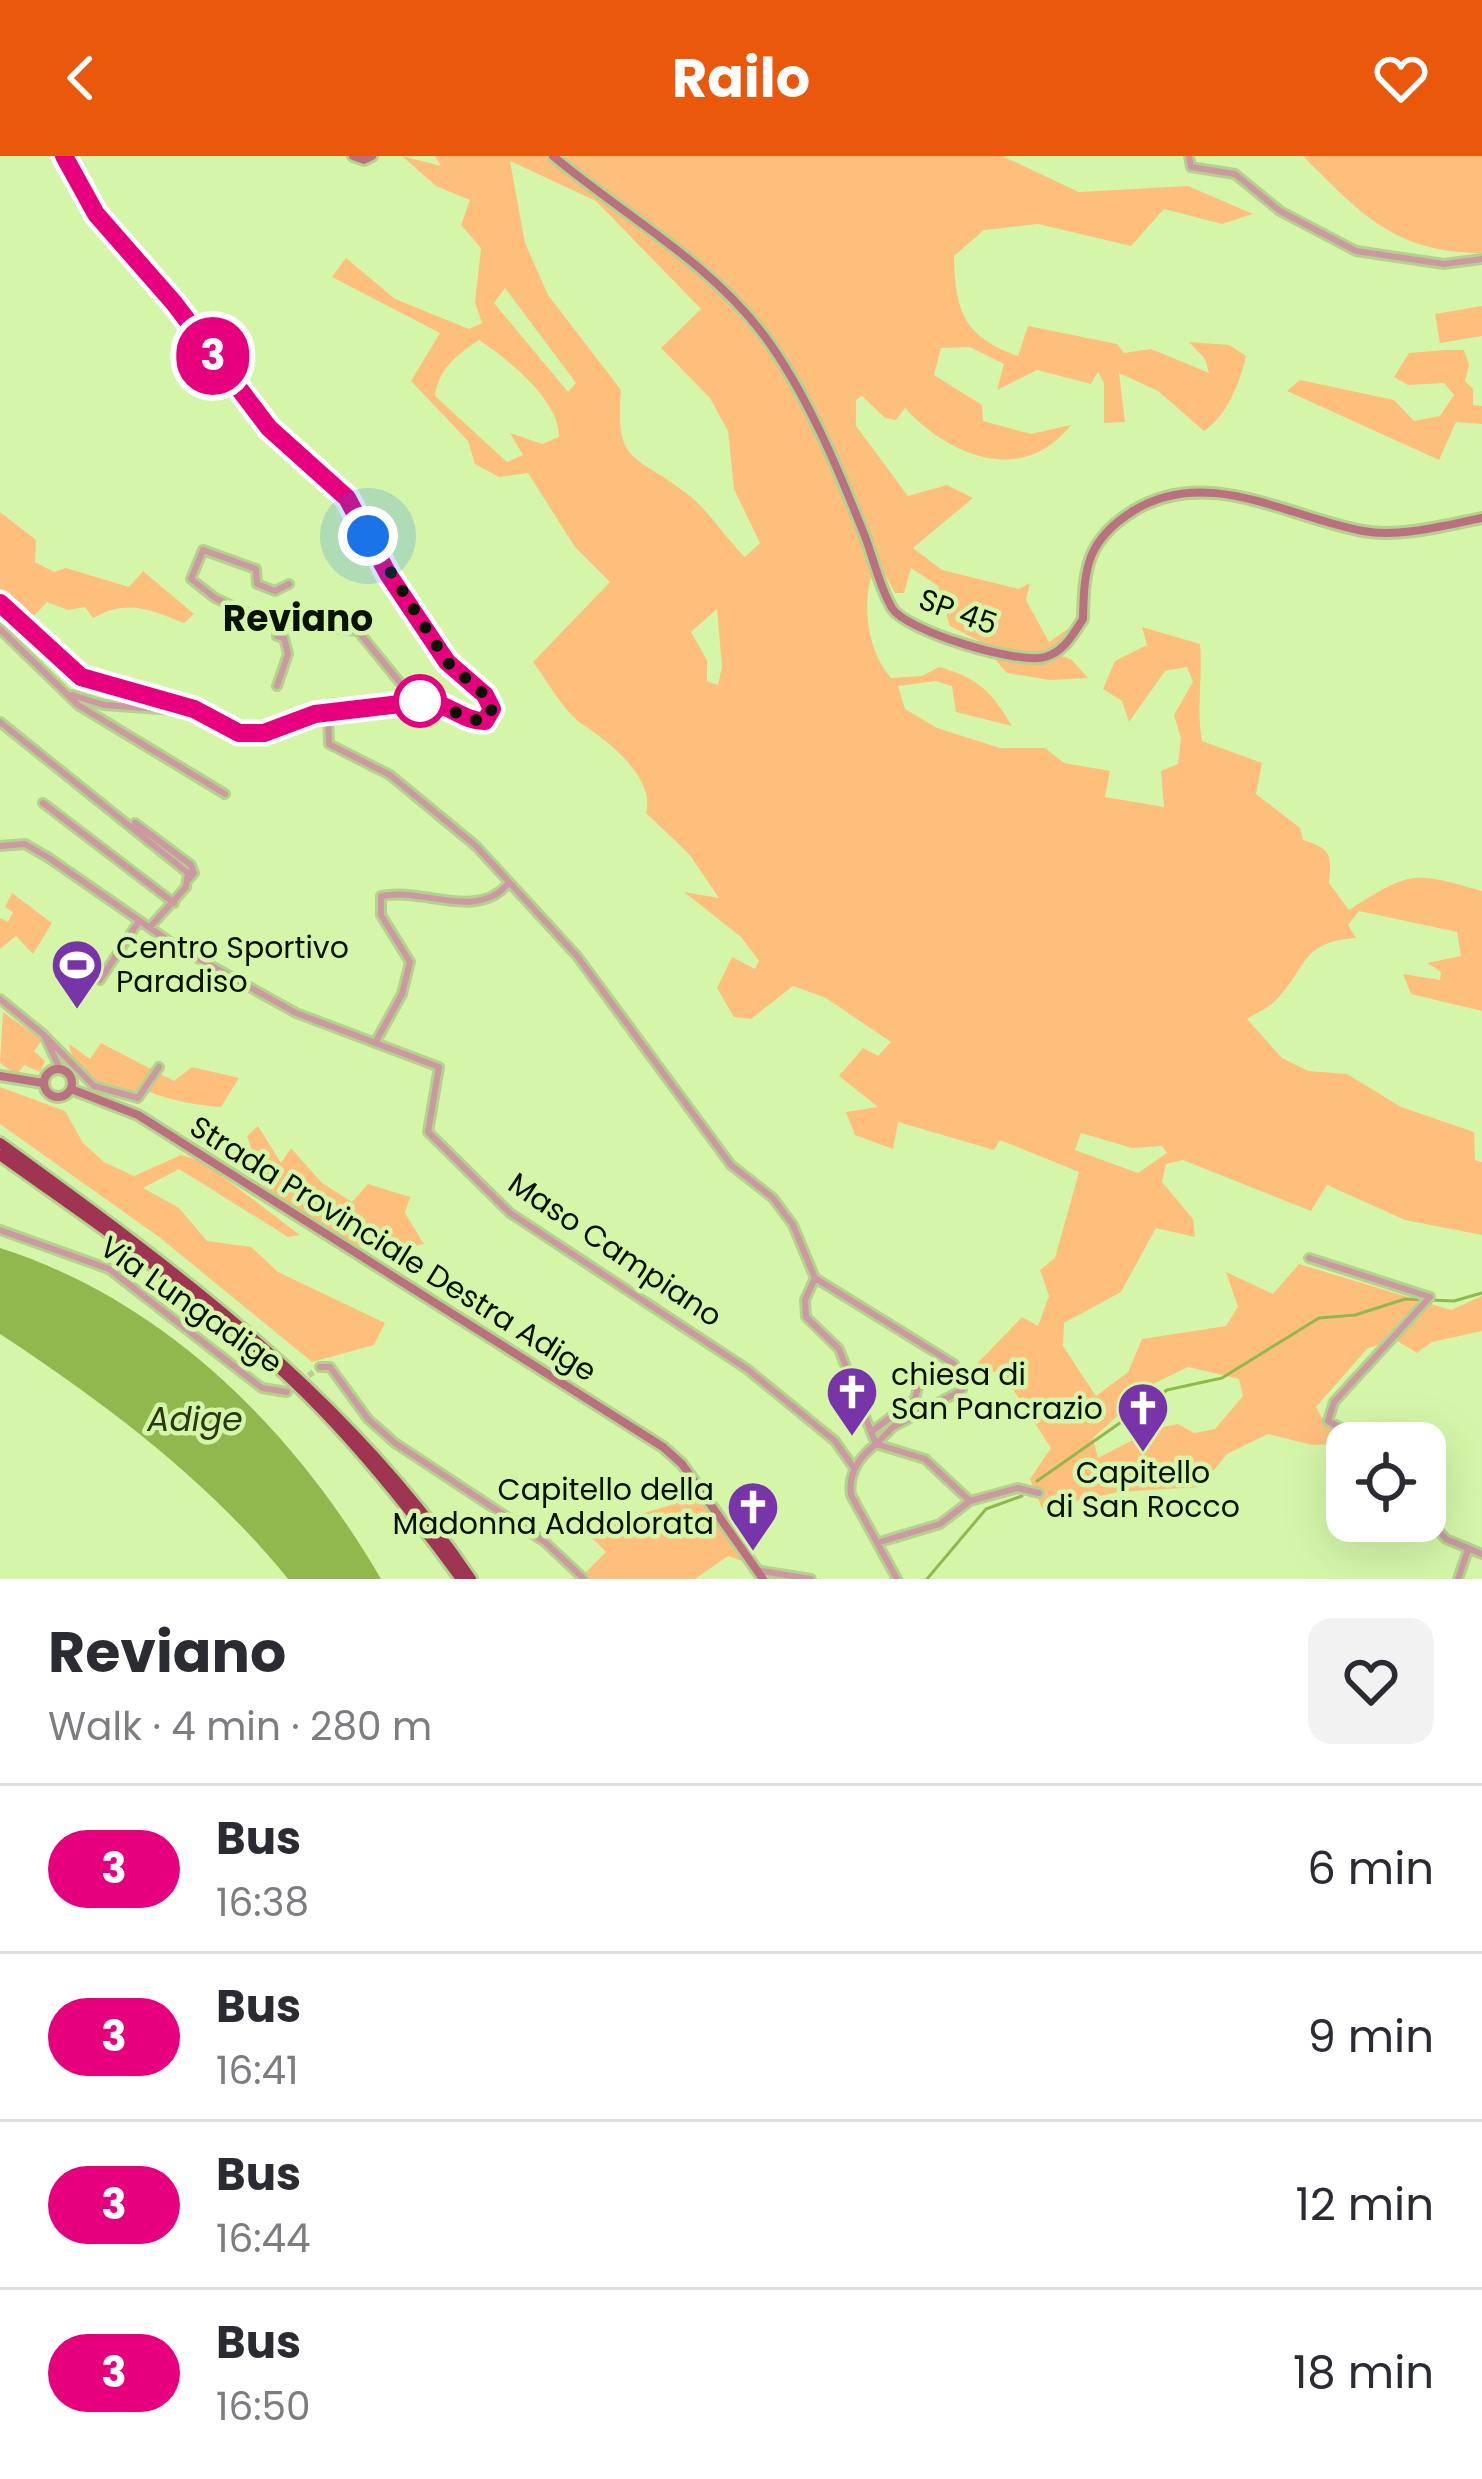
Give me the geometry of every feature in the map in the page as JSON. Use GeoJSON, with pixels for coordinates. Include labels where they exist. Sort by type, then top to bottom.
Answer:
{"type":"FeatureCollection","features":[{"type":"Feature","properties":{"kind":"highway"},"geometry":{"type":"LineString","coordinates":[[0,1144],[181,1276],[290,1367],[386,1466],[471,1579]]}},
{"type":"Feature","properties":{"kind":"highway"},"geometry":{"type":"LineString","coordinates":[[0,1155],[152,1264],[292,1381],[383,1478],[461,1579]]}},
{"type":"Feature","properties":{"kind":"street"},"geometry":{"type":"LineString","coordinates":[[0,603],[81,677],[201,712],[239,733],[253,734],[328,712],[402,703],[442,703],[477,721],[485,721],[492,709],[485,695],[447,662],[388,574],[347,498],[269,428],[174,303],[96,214],[64,156]]}},
{"type":"Feature","properties":{"kind":"street"},"geometry":{"type":"LineString","coordinates":[[353,156],[372,156]]}},
{"type":"Feature","properties":{"kind":"street","name":"SP 45"},"geometry":{"type":"LineString","coordinates":[[554,156],[674,248],[759,329],[783,363],[820,437],[891,606],[915,626],[998,653],[1038,659],[1053,655],[1083,619],[1083,574],[1099,535],[1148,502],[1178,491],[1236,496],[1366,532],[1482,518]]}},
{"type":"Feature","properties":{"kind":"street"},"geometry":{"type":"LineString","coordinates":[[1189,156],[1191,167],[1235,173],[1280,211],[1356,251],[1444,264],[1482,260]]}},
{"type":"Feature","properties":{"kind":"street"},"geometry":{"type":"LineString","coordinates":[[289,584],[275,591],[257,584],[256,569],[203,550],[190,578],[247,614],[358,632],[406,690],[402,703]]}},
{"type":"Feature","properties":{"kind":"street"},"geometry":{"type":"LineString","coordinates":[[277,686],[287,654],[284,638],[277,637],[279,622]]}},
{"type":"Feature","properties":{"kind":"street"},"geometry":{"type":"LineString","coordinates":[[0,629],[78,705],[225,794]]}},
{"type":"Feature","properties":{"kind":"street"},"geometry":{"type":"LineString","coordinates":[[69,693],[104,705],[201,712]]}},
{"type":"Feature","properties":{"kind":"street"},"geometry":{"type":"LineString","coordinates":[[328,712],[328,744],[390,775],[476,846],[577,956],[731,1165],[772,1198],[793,1225],[814,1278],[953,1364]]}},
{"type":"Feature","properties":{"kind":"street"},"geometry":{"type":"LineString","coordinates":[[0,722],[182,866],[189,879]]}},
{"type":"Feature","properties":{"kind":"street"},"geometry":{"type":"LineString","coordinates":[[44,803],[174,902]]}},
{"type":"Feature","properties":{"kind":"street"},"geometry":{"type":"LineString","coordinates":[[135,824],[191,865],[194,873],[150,927]]}},
{"type":"Feature","properties":{"kind":"street","name":"Maso Campiano"},"geometry":{"type":"LineString","coordinates":[[0,845],[25,844],[139,921],[296,1013],[439,1067],[428,1132],[487,1195],[747,1369],[836,1441],[854,1468]]}},
{"type":"Feature","properties":{"kind":"street"},"geometry":{"type":"LineString","coordinates":[[375,1043],[402,994],[410,962],[394,928],[380,915],[381,896],[415,892],[470,903],[497,896],[507,884]]}},
{"type":"Feature","properties":{"kind":"street"},"geometry":{"type":"LineString","coordinates":[[100,980],[139,921]]}},
{"type":"Feature","properties":{"kind":"street"},"geometry":{"type":"LineString","coordinates":[[0,999],[94,1086],[138,1098],[159,1067]]}},
{"type":"Feature","properties":{"kind":"street"},"geometry":{"type":"LineString","coordinates":[[0,1076],[43,1083],[52,1097],[63,1097],[71,1089],[71,1076],[60,1069],[44,1035]]}},
{"type":"Feature","properties":{"kind":"street"},"geometry":{"type":"LineString","coordinates":[[43,1083],[52,1070],[60,1069]]}},
{"type":"Feature","properties":{"kind":"street","name":"Strada Provinciale Destra Adige"},"geometry":{"type":"LineString","coordinates":[[71,1089],[138,1115],[662,1447],[682,1464],[762,1575]]}},
{"type":"Feature","properties":{"kind":"street","name":"Via Lungadige"},"geometry":{"type":"LineString","coordinates":[[0,1230],[109,1269],[262,1388],[287,1392]]}},
{"type":"Feature","properties":{"kind":"street"},"geometry":{"type":"LineString","coordinates":[[1309,1258],[1429,1300],[1396,1330],[1334,1402],[1330,1422]]}},
{"type":"Feature","properties":{"kind":"street"},"geometry":{"type":"LineString","coordinates":[[814,1278],[805,1300],[806,1317],[839,1349],[876,1444],[925,1460],[970,1501]]}},
{"type":"Feature","properties":{"kind":"street"},"geometry":{"type":"LineString","coordinates":[[320,1367],[330,1367],[368,1419],[395,1442],[528,1530],[584,1579]]}},
{"type":"Feature","properties":{"kind":"street"},"geometry":{"type":"LineString","coordinates":[[871,1432],[915,1399],[918,1387]]}},
{"type":"Feature","properties":{"kind":"street"},"geometry":{"type":"LineString","coordinates":[[897,1579],[851,1495],[854,1468],[893,1427],[962,1390]]}},
{"type":"Feature","properties":{"kind":"street"},"geometry":{"type":"LineString","coordinates":[[880,1542],[940,1524],[970,1501],[1018,1488],[1039,1493]]}},
{"type":"Feature","properties":{"kind":"street"},"geometry":{"type":"LineString","coordinates":[[1446,1538],[1482,1554]]}},
{"type":"Feature","properties":{"kind":"street"},"geometry":{"type":"LineString","coordinates":[[1458,1579],[1468,1550]]}},
{"type":"Feature","properties":{"kind":"street"},"geometry":{"type":"LineString","coordinates":[[762,1575],[811,1579]]}},
{"type":"Feature","properties":{"kind":"shaded area"},"geometry":{"type":"Polygon","coordinates":[[[402,156],[441,166],[435,156],[1002,156],[1079,192],[1188,186],[1253,214],[1222,224],[1164,209],[1131,246],[1038,224],[984,230],[954,256],[957,292],[966,320],[985,340],[1018,356],[1028,326],[1117,344],[1124,353],[1151,349],[1209,373],[1205,359],[1189,342],[1229,345],[1246,356],[1231,398],[1204,431],[1158,391],[1119,373],[1125,422],[1104,423],[1104,383],[1098,372],[1091,384],[1037,370],[997,390],[1004,364],[970,347],[941,348],[934,375],[982,405],[983,421],[1031,434],[1071,425],[1052,444],[1009,459],[965,451],[943,440],[905,408],[896,420],[885,418],[862,396],[856,400],[856,426],[908,496],[947,485],[973,498],[913,548],[942,570],[1019,589],[1030,583],[1026,600],[1049,642],[1072,626],[1052,652],[1072,660],[1088,678],[1050,680],[1007,673],[979,641],[950,626],[938,586],[911,568],[904,593],[895,593],[878,561],[868,590],[871,638],[891,678],[922,676],[939,667],[952,671],[982,688],[1012,726],[956,712],[952,686],[935,681],[898,686],[905,709],[937,728],[1000,748],[1045,748],[1064,763],[1110,771],[1105,797],[1164,807],[1161,771],[1178,764],[1181,738],[1174,715],[1193,682],[1187,667],[1165,671],[1129,722],[1122,701],[1103,689],[1115,661],[1147,645],[1142,627],[1200,644],[1202,741],[1262,763],[1256,794],[1300,828],[1303,840],[1328,854],[1329,883],[1349,910],[1412,878],[1482,891],[1482,1011],[1411,994],[1403,974],[1440,980],[1441,972],[1427,963],[1461,956],[1457,932],[1359,911],[1348,925],[1356,938],[1313,952],[1273,1003],[1247,1019],[1282,1058],[1308,1071],[1347,1074],[1401,1107],[1474,1132],[1475,1160],[1482,1162],[1482,1235],[1405,1220],[1327,1185],[1311,1211],[1183,1160],[1166,1164],[1162,1182],[1193,1219],[1195,1237],[1156,1228],[1121,1292],[1064,1323],[1063,1346],[1096,1396],[1128,1372],[1142,1339],[1226,1326],[1238,1307],[1226,1272],[1273,1294],[1299,1264],[1451,1310],[1482,1296],[1482,1331],[1432,1342],[1417,1353],[1394,1339],[1367,1349],[1316,1407],[1329,1422],[1326,1444],[1268,1434],[1227,1454],[1200,1487],[1119,1492],[1042,1508],[1030,1479],[1051,1448],[1001,1371],[966,1375],[1022,1317],[1038,1326],[1049,1296],[1040,1270],[1055,1258],[1079,1172],[1000,1140],[994,1150],[898,1122],[893,1149],[855,1135],[846,1112],[878,1107],[839,1076],[863,1048],[878,1056],[891,1042],[826,998],[793,986],[751,1019],[734,1017],[717,988],[732,957],[755,969],[759,961],[741,937],[684,892],[719,898],[689,854],[646,813],[644,787],[627,761],[568,711],[533,662],[610,582],[575,547],[528,473],[499,477],[475,464],[468,441],[411,381],[440,333],[332,277],[346,258],[395,299],[469,329],[482,323],[475,303],[481,248],[461,225],[470,200],[436,186],[402,156]],[[510,161],[525,243],[548,295],[621,390],[621,433],[632,455],[694,500],[745,557],[760,543],[734,489],[728,431],[710,398],[661,348],[701,309],[596,201],[510,161]],[[505,288],[494,303],[568,392],[576,383],[505,288]],[[479,340],[450,363],[435,396],[507,462],[523,455],[510,433],[542,444],[559,437],[542,395],[479,340]],[[717,609],[691,632],[707,660],[707,681],[718,685],[722,667],[717,609]],[[1081,1133],[1075,1150],[1138,1173],[1167,1153],[1162,1146],[1132,1148],[1081,1133]],[[1188,1367],[1153,1384],[1093,1438],[1098,1458],[1154,1429],[1178,1424],[1194,1433],[1215,1429],[1243,1396],[1239,1379],[1188,1367]]]}},
{"type":"Feature","properties":{"kind":"shaded area"},"geometry":{"type":"Polygon","coordinates":[[[1303,156],[1482,156],[1482,253],[1425,246],[1402,238],[1362,212],[1303,156]]]}},
{"type":"Feature","properties":{"kind":"shaded area"},"geometry":{"type":"Polygon","coordinates":[[[1482,306],[1482,336],[1440,343],[1435,314],[1482,306]]]}},
{"type":"Feature","properties":{"kind":"shaded area"},"geometry":{"type":"Polygon","coordinates":[[[1464,350],[1469,365],[1465,381],[1473,389],[1473,405],[1482,406],[1482,424],[1456,422],[1439,460],[1287,391],[1300,380],[1394,400],[1414,421],[1440,416],[1454,395],[1444,383],[1408,385],[1394,377],[1409,353],[1464,350]]]}},
{"type":"Feature","properties":{"kind":"shaded area"},"geometry":{"type":"Polygon","coordinates":[[[0,512],[36,540],[35,562],[54,572],[66,568],[129,587],[143,571],[194,614],[184,623],[128,608],[93,618],[85,607],[68,610],[47,602],[27,623],[0,595],[0,512]]]}},
{"type":"Feature","properties":{"kind":"shaded area"},"geometry":{"type":"Polygon","coordinates":[[[12,893],[52,923],[33,954],[16,936],[0,949],[0,918],[8,922],[13,912],[5,907],[12,893]]]}},
{"type":"Feature","properties":{"kind":"shaded area"},"geometry":{"type":"Polygon","coordinates":[[[3,1012],[42,1040],[34,1051],[45,1061],[40,1072],[24,1065],[17,1075],[0,1063],[3,1012]]]}},
{"type":"Feature","properties":{"kind":"shaded area"},"geometry":{"type":"Polygon","coordinates":[[[101,1043],[174,1081],[192,1067],[239,1078],[221,1107],[150,1092],[137,1101],[85,1073],[69,1044],[90,1059],[101,1043]]]}},
{"type":"Feature","properties":{"kind":"shaded area"},"geometry":{"type":"Polygon","coordinates":[[[0,1087],[65,1111],[83,1143],[104,1162],[134,1176],[181,1155],[202,1161],[300,1235],[288,1237],[179,1169],[143,1188],[179,1208],[207,1241],[251,1247],[278,1272],[385,1323],[374,1345],[312,1362],[159,1237],[0,1124],[0,1087]]]}},
{"type":"Feature","properties":{"kind":"shaded area"},"geometry":{"type":"Polygon","coordinates":[[[258,1126],[281,1163],[291,1148],[322,1183],[352,1202],[368,1184],[410,1197],[405,1213],[424,1244],[390,1250],[350,1245],[264,1186],[247,1136],[258,1126]]]}},
{"type":"Feature","properties":{"kind":"shaded area"},"geometry":{"type":"Polygon","coordinates":[[[696,1492],[748,1563],[728,1556],[695,1579],[590,1579],[584,1574],[606,1552],[584,1530],[675,1504],[696,1492]]]}},
{"type":"Feature","properties":{"kind":"water","name":"Adige"},"geometry":{"type":"Polygon","coordinates":[[[0,1248],[61,1271],[117,1301],[220,1378],[309,1472],[381,1579],[288,1579],[224,1509],[154,1446],[0,1334],[0,1248]]]}},
{"type":"Feature","properties":{"kind":"waterway"},"geometry":{"type":"LineString","coordinates":[[1037,1481],[1167,1390],[1222,1378],[1319,1318],[1355,1315],[1405,1299],[1454,1301],[1482,1293]]}},
{"type":"Feature","properties":{"kind":"waterway"},"geometry":{"type":"LineString","coordinates":[[927,1579],[986,1509],[1022,1496]]}},
{"type":"Feature","properties":{"kind":"tunnel"},"geometry":{"type":"LineString","coordinates":[[287,1392],[320,1367]]}},
{"type":"Feature","properties":{"kind":"bus line","name":"3"},"geometry":{"type":"LineString","coordinates":[[0,603],[81,677],[194,709],[239,733],[264,733],[315,714],[426,701],[442,703],[477,721],[485,721],[492,709],[485,695],[447,662],[388,574],[347,498],[269,428],[174,303],[96,214],[64,156]]}},
{"type":"Feature","properties":{"kind":"place","name":"Centro Sportivo Paradiso"},"geometry":{"type":"Point","coordinates":[77,1011]}},
{"type":"Feature","properties":{"kind":"place","name":"chiesa di San Pancrazio"},"geometry":{"type":"Point","coordinates":[852,1438]}},
{"type":"Feature","properties":{"kind":"place","name":"Capitello di San Rocco"},"geometry":{"type":"Point","coordinates":[1143,1454]}},
{"type":"Feature","properties":{"kind":"place","name":"Capitello della Madonna Addolorata"},"geometry":{"type":"Point","coordinates":[753,1553]}},
{"type":"Feature","properties":{"kind":"district","name":"Reviano"},"geometry":{"type":"Point","coordinates":[298,618]}},
{"type":"Feature","properties":{"kind":"route"},"geometry":{"type":"LineString","coordinates":[[368,536],[447,662],[485,695],[492,709],[485,721],[477,721],[442,703],[420,701]]}}]}
